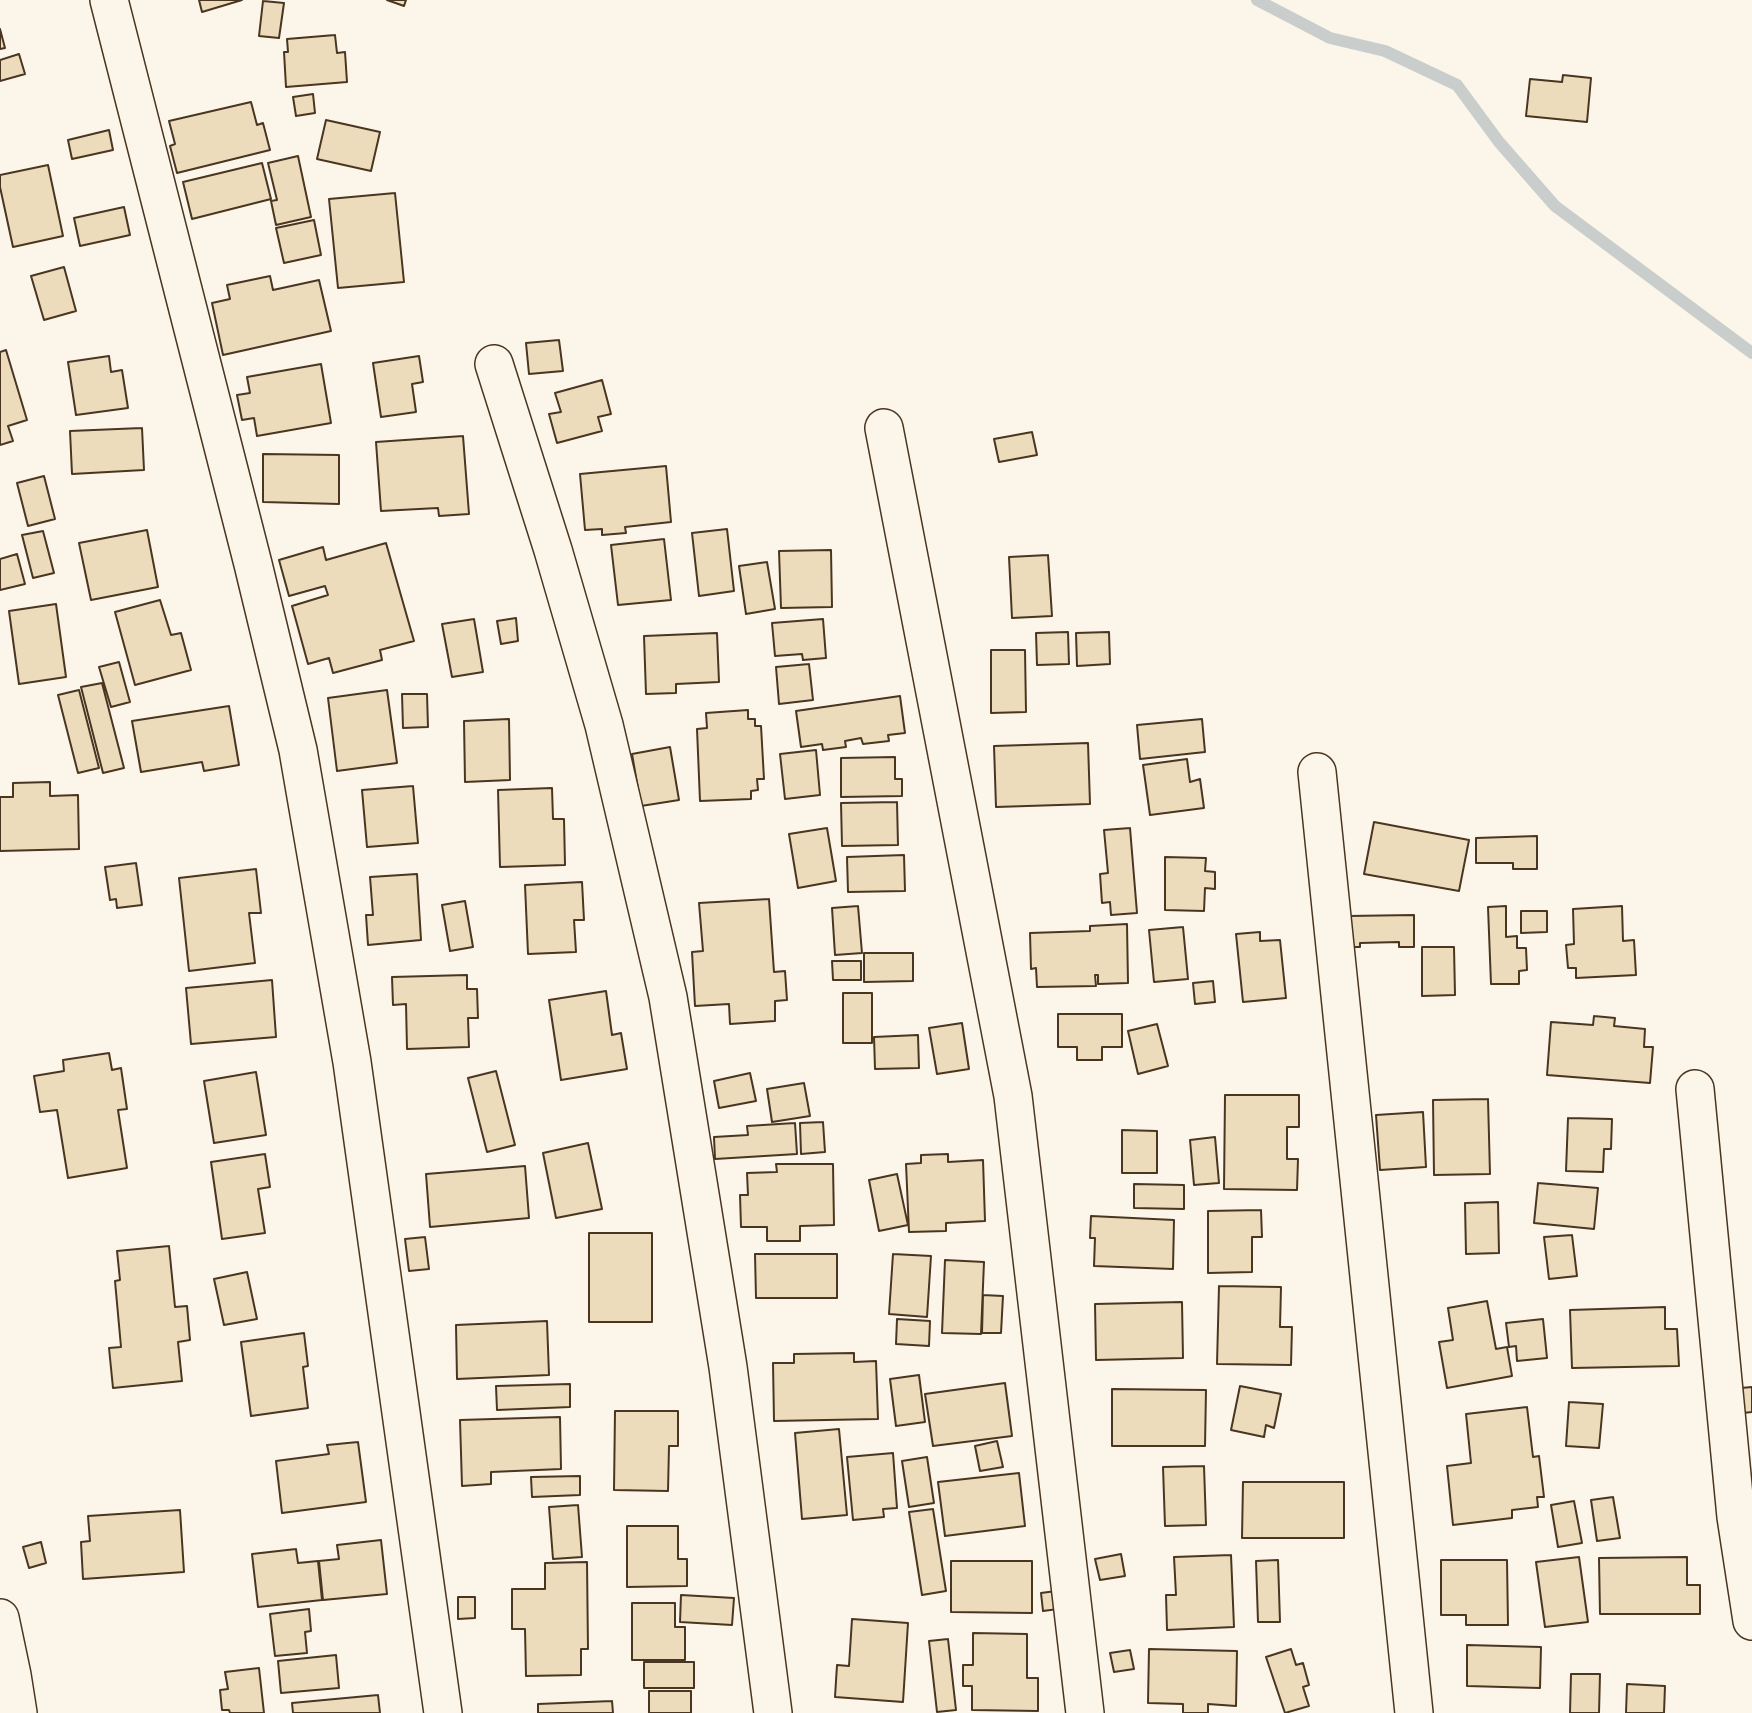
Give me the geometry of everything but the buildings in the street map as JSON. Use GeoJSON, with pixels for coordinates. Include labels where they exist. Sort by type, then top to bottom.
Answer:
{"type":"FeatureCollection","features":[{"type":"Feature","properties":{"kind":"street"},"geometry":{"type":"LineString","coordinates":[[109,0],[298,750],[352,1062],[443,1713]]}},
{"type":"Feature","properties":{"kind":"street"},"geometry":{"type":"LineString","coordinates":[[495,364],[604,725],[668,997],[728,1367],[773,1713]]}},
{"type":"Feature","properties":{"kind":"street"},"geometry":{"type":"LineString","coordinates":[[884,428],[1013,1096],[1085,1713]]}},
{"type":"Feature","properties":{"kind":"street"},"geometry":{"type":"LineString","coordinates":[[1317,772],[1414,1713]]}},
{"type":"Feature","properties":{"kind":"street"},"geometry":{"type":"LineString","coordinates":[[1695,1089],[1735,1517],[1752,1622]]}},
{"type":"Feature","properties":{"kind":"street"},"geometry":{"type":"LineString","coordinates":[[0,1618],[18,1713]]}},
{"type":"Feature","properties":{"kind":"waterway"},"geometry":{"type":"LineString","coordinates":[[1257,0],[1330,38],[1385,51],[1457,85],[1499,142],[1555,206],[1752,353]]}}]}
